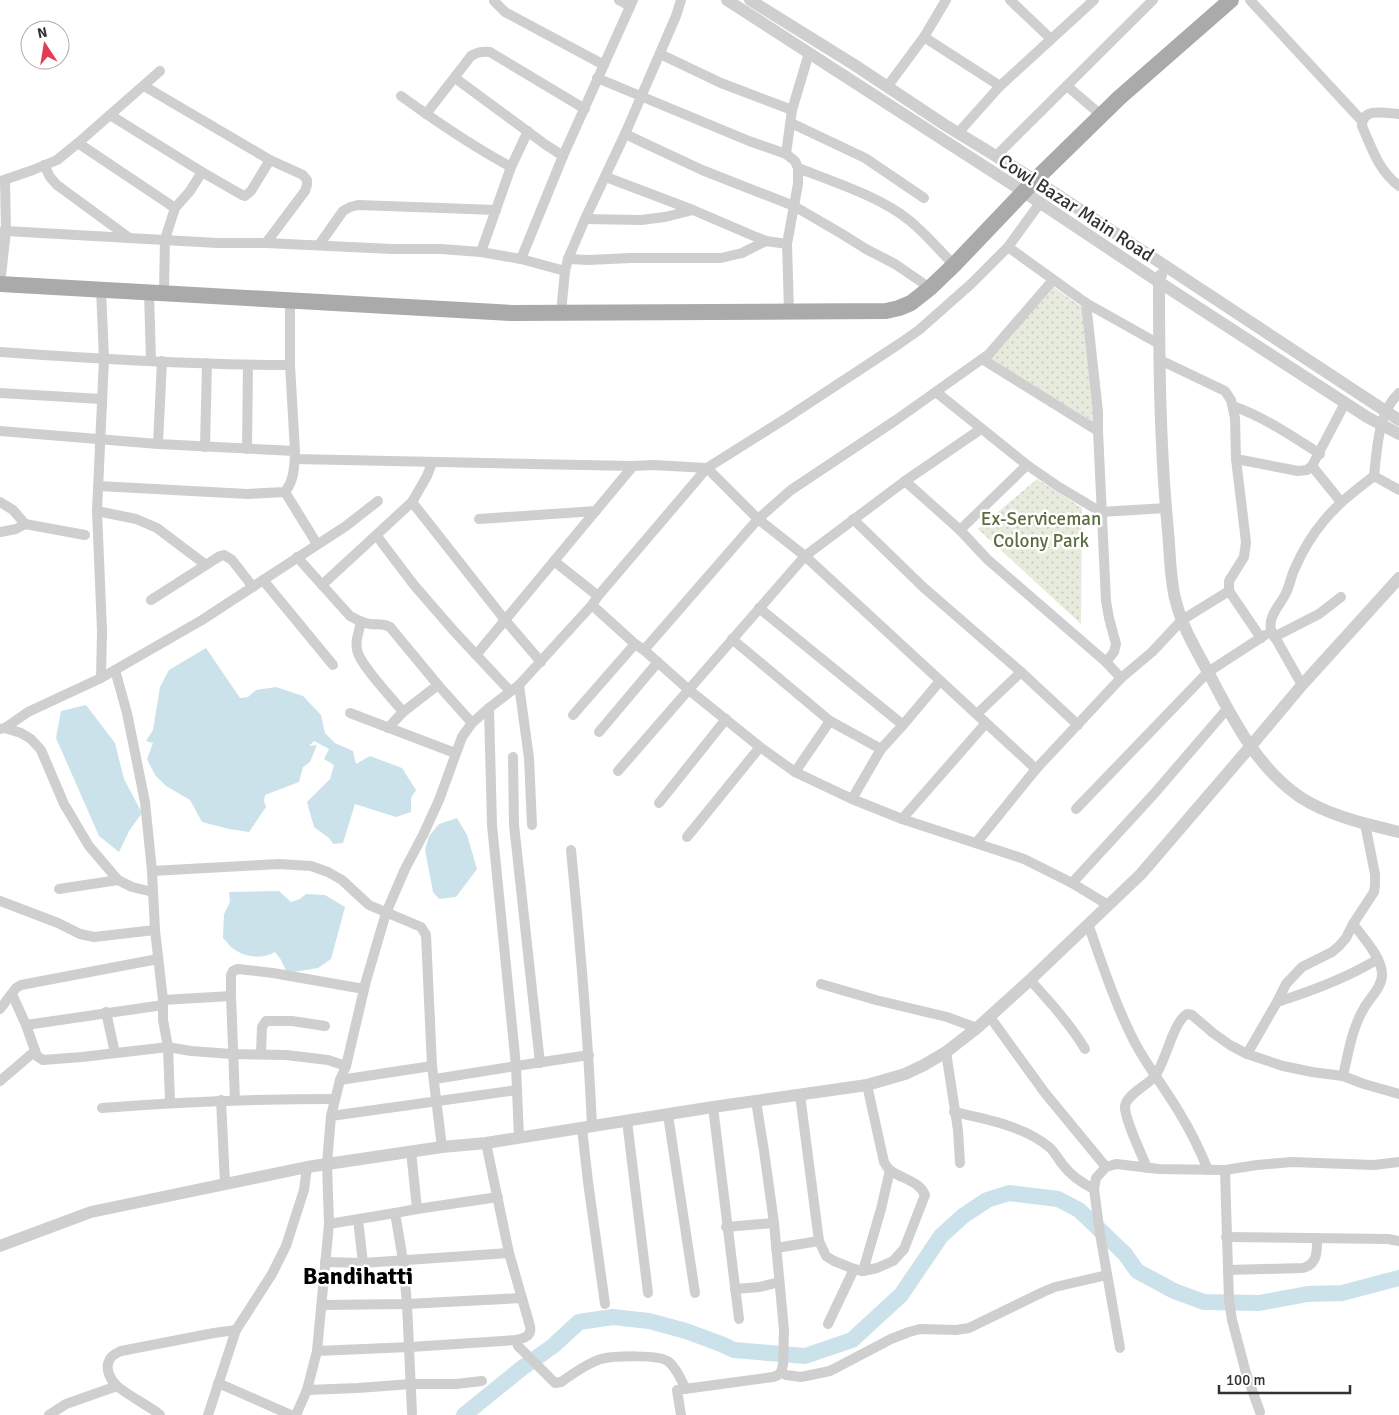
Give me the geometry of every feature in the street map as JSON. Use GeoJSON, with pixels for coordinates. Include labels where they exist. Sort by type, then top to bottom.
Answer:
{"type":"FeatureCollection","features":[{"type":"Feature","properties":{"kind":"main road"},"geometry":{"type":"LineString","coordinates":[[0,284],[512,314],[886,311],[912,303],[930,288],[1101,115],[1231,0]]}},
{"type":"Feature","properties":{"kind":"street"},"geometry":{"type":"LineString","coordinates":[[521,259],[563,156],[631,3],[619,0]]}},
{"type":"Feature","properties":{"kind":"street"},"geometry":{"type":"LineString","coordinates":[[561,313],[568,259],[585,219],[606,178],[660,54],[681,0]]}},
{"type":"Feature","properties":{"kind":"street","name":"Cowl Bazar Main Road"},"geometry":{"type":"LineString","coordinates":[[750,0],[1035,180],[1399,420]]}},
{"type":"Feature","properties":{"kind":"street"},"geometry":{"type":"LineString","coordinates":[[887,86],[924,37],[946,0]]}},
{"type":"Feature","properties":{"kind":"street"},"geometry":{"type":"LineString","coordinates":[[958,133],[1000,86],[1094,0]]}},
{"type":"Feature","properties":{"kind":"street"},"geometry":{"type":"LineString","coordinates":[[996,156],[1153,0]]}},
{"type":"Feature","properties":{"kind":"street"},"geometry":{"type":"LineString","coordinates":[[1250,0],[1362,121]]}},
{"type":"Feature","properties":{"kind":"street"},"geometry":{"type":"LineString","coordinates":[[494,1],[505,12],[604,65]]}},
{"type":"Feature","properties":{"kind":"street"},"geometry":{"type":"LineString","coordinates":[[1013,1],[1051,40]]}},
{"type":"Feature","properties":{"kind":"street","name":"Cowl Bazar Main Road"},"geometry":{"type":"LineString","coordinates":[[735,2],[809,53],[1159,282],[1345,403],[1399,434]]}},
{"type":"Feature","properties":{"kind":"street"},"geometry":{"type":"LineString","coordinates":[[924,37],[1000,86]]}},
{"type":"Feature","properties":{"kind":"street"},"geometry":{"type":"LineString","coordinates":[[426,114],[471,56],[482,51],[490,52],[585,109]]}},
{"type":"Feature","properties":{"kind":"street"},"geometry":{"type":"LineString","coordinates":[[786,154],[792,110],[809,53]]}},
{"type":"Feature","properties":{"kind":"street"},"geometry":{"type":"LineString","coordinates":[[660,54],[721,83],[792,110]]}},
{"type":"Feature","properties":{"kind":"street"},"geometry":{"type":"LineString","coordinates":[[0,284],[3,181],[57,160],[78,144],[160,71]]}},
{"type":"Feature","properties":{"kind":"street"},"geometry":{"type":"LineString","coordinates":[[455,78],[563,156]]}},
{"type":"Feature","properties":{"kind":"street"},"geometry":{"type":"LineString","coordinates":[[597,78],[749,141],[786,154],[795,162],[798,168],[798,184],[787,244],[788,312]]}},
{"type":"Feature","properties":{"kind":"street"},"geometry":{"type":"LineString","coordinates":[[144,86],[270,160],[303,175],[307,180],[305,191],[266,242]]}},
{"type":"Feature","properties":{"kind":"street"},"geometry":{"type":"LineString","coordinates":[[1067,86],[1101,115]]}},
{"type":"Feature","properties":{"kind":"street"},"geometry":{"type":"LineString","coordinates":[[401,96],[480,150],[511,167]]}},
{"type":"Feature","properties":{"kind":"street"},"geometry":{"type":"LineString","coordinates":[[1399,114],[1370,113],[1364,116],[1362,121],[1362,126],[1382,169],[1399,186]]}},
{"type":"Feature","properties":{"kind":"street"},"geometry":{"type":"LineString","coordinates":[[110,115],[202,172],[245,196],[251,191],[270,160]]}},
{"type":"Feature","properties":{"kind":"street"},"geometry":{"type":"LineString","coordinates":[[791,123],[865,158],[924,198]]}},
{"type":"Feature","properties":{"kind":"street"},"geometry":{"type":"LineString","coordinates":[[481,252],[511,167],[528,131]]}},
{"type":"Feature","properties":{"kind":"street"},"geometry":{"type":"LineString","coordinates":[[625,134],[702,170],[794,206],[895,264],[930,288]]}},
{"type":"Feature","properties":{"kind":"street"},"geometry":{"type":"LineString","coordinates":[[78,144],[175,208]]}},
{"type":"Feature","properties":{"kind":"street"},"geometry":{"type":"LineString","coordinates":[[44,165],[50,177],[57,185],[128,237]]}},
{"type":"Feature","properties":{"kind":"street"},"geometry":{"type":"LineString","coordinates":[[798,168],[885,205],[910,221],[954,265]]}},
{"type":"Feature","properties":{"kind":"street"},"geometry":{"type":"LineString","coordinates":[[158,444],[157,292],[165,239],[175,208],[190,191],[202,172]]}},
{"type":"Feature","properties":{"kind":"street"},"geometry":{"type":"LineString","coordinates":[[606,178],[693,210],[766,241],[787,244]]}},
{"type":"Feature","properties":{"kind":"street"},"geometry":{"type":"LineString","coordinates":[[296,1415],[308,1390],[318,1351],[329,1224],[327,1163],[331,1116],[335,1099],[346,1066],[364,989],[386,913],[439,800],[462,737],[472,723],[514,688],[541,662],[707,468],[919,330],[971,284],[1008,247],[1040,203]]}},
{"type":"Feature","properties":{"kind":"street"},"geometry":{"type":"LineString","coordinates":[[319,245],[344,211],[358,205],[496,210]]}},
{"type":"Feature","properties":{"kind":"street"},"geometry":{"type":"LineString","coordinates":[[585,219],[641,220],[665,217],[693,210]]}},
{"type":"Feature","properties":{"kind":"street"},"geometry":{"type":"LineString","coordinates":[[3,231],[217,243],[266,242],[392,249],[441,249],[481,252],[521,259],[565,271]]}},
{"type":"Feature","properties":{"kind":"street"},"geometry":{"type":"LineString","coordinates":[[568,259],[721,258],[742,253],[766,241]]}},
{"type":"Feature","properties":{"kind":"street"},"geometry":{"type":"LineString","coordinates":[[1008,247],[1086,303],[1159,344]]}},
{"type":"Feature","properties":{"kind":"street"},"geometry":{"type":"LineString","coordinates":[[1165,266],[1159,282],[1159,344],[1166,508],[1175,600],[1182,620],[1208,672],[1250,747],[1287,787],[1302,798],[1327,811],[1366,824],[1399,832]]}},
{"type":"Feature","properties":{"kind":"street"},"geometry":{"type":"LineString","coordinates":[[573,715],[640,647],[758,519],[791,490],[896,420],[989,354],[1053,280]]}},
{"type":"Feature","properties":{"kind":"street"},"geometry":{"type":"LineString","coordinates":[[101,289],[104,359],[97,511],[102,631],[101,678]]}},
{"type":"Feature","properties":{"kind":"street"},"geometry":{"type":"LineString","coordinates":[[99,486],[247,494],[285,492],[290,486],[293,477],[295,455],[290,364],[290,300]]}},
{"type":"Feature","properties":{"kind":"street"},"geometry":{"type":"LineString","coordinates":[[1086,303],[1098,412],[1106,601],[1116,644],[1114,652],[1106,662]]}},
{"type":"Feature","properties":{"kind":"street"},"geometry":{"type":"LineString","coordinates":[[0,352],[104,359],[290,364]]}},
{"type":"Feature","properties":{"kind":"street"},"geometry":{"type":"LineString","coordinates":[[982,359],[1098,431]]}},
{"type":"Feature","properties":{"kind":"street"},"geometry":{"type":"LineString","coordinates":[[1160,360],[1225,391],[1232,400],[1235,418],[1236,459],[1246,542],[1244,557],[1229,581],[1229,592],[1261,638]]}},
{"type":"Feature","properties":{"kind":"street"},"geometry":{"type":"LineString","coordinates":[[205,447],[207,363]]}},
{"type":"Feature","properties":{"kind":"street"},"geometry":{"type":"LineString","coordinates":[[247,449],[248,364]]}},
{"type":"Feature","properties":{"kind":"street"},"geometry":{"type":"LineString","coordinates":[[936,392],[1027,465],[1101,512],[1166,508]]}},
{"type":"Feature","properties":{"kind":"street"},"geometry":{"type":"LineString","coordinates":[[0,393],[101,399]]}},
{"type":"Feature","properties":{"kind":"street"},"geometry":{"type":"LineString","coordinates":[[1302,685],[1269,624],[1286,592],[1295,568],[1322,522],[1341,502],[1374,476],[1381,425],[1394,397],[1399,393]]}},
{"type":"Feature","properties":{"kind":"street"},"geometry":{"type":"LineString","coordinates":[[1236,459],[1298,471],[1307,470],[1320,454],[1345,403]]}},
{"type":"Feature","properties":{"kind":"street"},"geometry":{"type":"LineString","coordinates":[[1233,406],[1266,421],[1320,454]]}},
{"type":"Feature","properties":{"kind":"street"},"geometry":{"type":"LineString","coordinates":[[618,771],[805,556],[905,481],[981,429]]}},
{"type":"Feature","properties":{"kind":"street"},"geometry":{"type":"LineString","coordinates":[[0,431],[247,449],[295,455],[432,463],[653,465],[707,468],[758,519],[805,556],[1036,769]]}},
{"type":"Feature","properties":{"kind":"street"},"geometry":{"type":"LineString","coordinates":[[322,585],[412,502],[432,463]]}},
{"type":"Feature","properties":{"kind":"street"},"geometry":{"type":"LineString","coordinates":[[960,530],[1027,465]]}},
{"type":"Feature","properties":{"kind":"street"},"geometry":{"type":"LineString","coordinates":[[476,655],[633,466]]}},
{"type":"Feature","properties":{"kind":"street"},"geometry":{"type":"LineString","coordinates":[[1312,466],[1341,502]]}},
{"type":"Feature","properties":{"kind":"street"},"geometry":{"type":"LineString","coordinates":[[1374,476],[1399,490]]}},
{"type":"Feature","properties":{"kind":"street"},"geometry":{"type":"LineString","coordinates":[[905,481],[960,530],[987,559],[1106,662],[1121,678]]}},
{"type":"Feature","properties":{"kind":"street"},"geometry":{"type":"LineString","coordinates":[[285,492],[317,544]]}},
{"type":"Feature","properties":{"kind":"street"},"geometry":{"type":"LineString","coordinates":[[3,728],[28,712],[101,678],[202,620],[346,526],[378,501]]}},
{"type":"Feature","properties":{"kind":"street"},"geometry":{"type":"LineString","coordinates":[[0,502],[12,510],[25,524],[85,535]]}},
{"type":"Feature","properties":{"kind":"street"},"geometry":{"type":"LineString","coordinates":[[412,502],[505,620],[541,662]]}},
{"type":"Feature","properties":{"kind":"street"},"geometry":{"type":"LineString","coordinates":[[97,511],[136,519],[157,528],[206,565]]}},
{"type":"Feature","properties":{"kind":"street"},"geometry":{"type":"LineString","coordinates":[[479,519],[596,511]]}},
{"type":"Feature","properties":{"kind":"street"},"geometry":{"type":"LineString","coordinates":[[853,519],[923,587],[1021,672],[1078,725]]}},
{"type":"Feature","properties":{"kind":"street"},"geometry":{"type":"LineString","coordinates":[[0,532],[16,529],[25,524]]}},
{"type":"Feature","properties":{"kind":"street"},"geometry":{"type":"LineString","coordinates":[[376,535],[414,585],[476,655],[514,688],[529,758],[532,825]]}},
{"type":"Feature","properties":{"kind":"street"},"geometry":{"type":"LineString","coordinates":[[151,600],[220,556],[229,557],[253,586]]}},
{"type":"Feature","properties":{"kind":"street"},"geometry":{"type":"LineString","coordinates":[[297,557],[350,616],[361,622],[390,626],[472,723]]}},
{"type":"Feature","properties":{"kind":"street"},"geometry":{"type":"LineString","coordinates":[[554,561],[640,647],[689,690],[760,747],[795,772],[852,799],[902,819],[1024,858],[1072,883],[1108,905]]}},
{"type":"Feature","properties":{"kind":"street"},"geometry":{"type":"LineString","coordinates":[[0,1246],[91,1212],[327,1163],[442,1147],[486,1143],[712,1107],[867,1085],[905,1074],[924,1065],[946,1052],[990,1017],[1141,874],[1302,685],[1399,578]]}},
{"type":"Feature","properties":{"kind":"street"},"geometry":{"type":"LineString","coordinates":[[263,580],[333,665]]}},
{"type":"Feature","properties":{"kind":"street"},"geometry":{"type":"LineString","coordinates":[[977,842],[1036,769],[1121,678],[1152,652],[1182,620],[1229,592]]}},
{"type":"Feature","properties":{"kind":"street"},"geometry":{"type":"LineString","coordinates":[[1076,809],[1208,672],[1261,638],[1319,614],[1341,597]]}},
{"type":"Feature","properties":{"kind":"street"},"geometry":{"type":"LineString","coordinates":[[759,608],[903,725]]}},
{"type":"Feature","properties":{"kind":"street"},"geometry":{"type":"LineString","coordinates":[[361,622],[356,641],[358,652],[364,665],[403,712]]}},
{"type":"Feature","properties":{"kind":"street"},"geometry":{"type":"LineString","coordinates":[[732,639],[830,721],[881,749]]}},
{"type":"Feature","properties":{"kind":"street"},"geometry":{"type":"LineString","coordinates":[[599,732],[658,662]]}},
{"type":"Feature","properties":{"kind":"street"},"geometry":{"type":"LineString","coordinates":[[115,670],[127,713],[146,802],[152,871],[154,930],[168,1047],[170,1102]]}},
{"type":"Feature","properties":{"kind":"street"},"geometry":{"type":"LineString","coordinates":[[977,714],[1021,672]]}},
{"type":"Feature","properties":{"kind":"street"},"geometry":{"type":"LineString","coordinates":[[852,799],[881,749],[940,681]]}},
{"type":"Feature","properties":{"kind":"street"},"geometry":{"type":"LineString","coordinates":[[388,728],[403,712],[438,685]]}},
{"type":"Feature","properties":{"kind":"street"},"geometry":{"type":"LineString","coordinates":[[489,708],[492,825],[516,1066],[519,1138]]}},
{"type":"Feature","properties":{"kind":"street"},"geometry":{"type":"LineString","coordinates":[[1072,883],[1153,795],[1228,709]]}},
{"type":"Feature","properties":{"kind":"street"},"geometry":{"type":"LineString","coordinates":[[350,713],[455,753]]}},
{"type":"Feature","properties":{"kind":"street"},"geometry":{"type":"LineString","coordinates":[[659,803],[726,719]]}},
{"type":"Feature","properties":{"kind":"street"},"geometry":{"type":"LineString","coordinates":[[795,772],[830,721]]}},
{"type":"Feature","properties":{"kind":"street"},"geometry":{"type":"LineString","coordinates":[[902,819],[986,722]]}},
{"type":"Feature","properties":{"kind":"street"},"geometry":{"type":"LineString","coordinates":[[3,728],[21,733],[31,739],[41,750],[64,804],[89,846],[118,880],[132,887],[153,892]]}},
{"type":"Feature","properties":{"kind":"street"},"geometry":{"type":"LineString","coordinates":[[688,837],[760,747]]}},
{"type":"Feature","properties":{"kind":"street"},"geometry":{"type":"LineString","coordinates":[[513,757],[514,825],[540,1063]]}},
{"type":"Feature","properties":{"kind":"street"},"geometry":{"type":"LineString","coordinates":[[1247,1054],[1292,976],[1339,946],[1346,938],[1374,892],[1376,885],[1375,874],[1366,824]]}},
{"type":"Feature","properties":{"kind":"street"},"geometry":{"type":"LineString","coordinates":[[571,850],[589,1055],[588,1182],[605,1304]]}},
{"type":"Feature","properties":{"kind":"street"},"geometry":{"type":"LineString","coordinates":[[152,871],[280,864],[311,866],[328,872],[342,880],[370,904],[386,913],[421,927],[426,935],[432,1066],[442,1147]]}},
{"type":"Feature","properties":{"kind":"street"},"geometry":{"type":"LineString","coordinates":[[59,888],[118,880]]}},
{"type":"Feature","properties":{"kind":"street"},"geometry":{"type":"LineString","coordinates":[[0,901],[86,936],[94,937],[154,930]]}},
{"type":"Feature","properties":{"kind":"street"},"geometry":{"type":"LineString","coordinates":[[1088,924],[1111,989],[1134,1041],[1178,1111],[1201,1152],[1208,1170]]}},
{"type":"Feature","properties":{"kind":"street"},"geometry":{"type":"LineString","coordinates":[[1342,1076],[1358,1019],[1382,980],[1378,959],[1353,924]]}},
{"type":"Feature","properties":{"kind":"street"},"geometry":{"type":"LineString","coordinates":[[0,1009],[21,985],[28,982],[158,959]]}},
{"type":"Feature","properties":{"kind":"street"},"geometry":{"type":"LineString","coordinates":[[1277,1002],[1332,983],[1378,959]]}},
{"type":"Feature","properties":{"kind":"street"},"geometry":{"type":"LineString","coordinates":[[235,1100],[231,996],[231,976],[233,971],[238,969],[273,973],[364,989]]}},
{"type":"Feature","properties":{"kind":"street"},"geometry":{"type":"LineString","coordinates":[[1030,980],[1060,1014],[1085,1049]]}},
{"type":"Feature","properties":{"kind":"street"},"geometry":{"type":"LineString","coordinates":[[821,984],[876,1000],[948,1017],[977,1028]]}},
{"type":"Feature","properties":{"kind":"street"},"geometry":{"type":"LineString","coordinates":[[12,994],[26,1024],[37,1056],[43,1060],[168,1047],[191,1052],[303,1057],[328,1060],[346,1066]]}},
{"type":"Feature","properties":{"kind":"street"},"geometry":{"type":"LineString","coordinates":[[26,1024],[163,1002],[231,996]]}},
{"type":"Feature","properties":{"kind":"street"},"geometry":{"type":"LineString","coordinates":[[106,1012],[115,1053]]}},
{"type":"Feature","properties":{"kind":"street"},"geometry":{"type":"LineString","coordinates":[[1147,1168],[1128,1119],[1126,1103],[1155,1076],[1179,1021],[1186,1014],[1192,1015],[1213,1033],[1247,1054],[1283,1066],[1342,1076],[1399,1094]]}},
{"type":"Feature","properties":{"kind":"street"},"geometry":{"type":"LineString","coordinates":[[990,1017],[1045,1093],[1106,1167]]}},
{"type":"Feature","properties":{"kind":"street"},"geometry":{"type":"LineString","coordinates":[[261,1054],[262,1027],[266,1021],[292,1021],[325,1026]]}},
{"type":"Feature","properties":{"kind":"street"},"geometry":{"type":"LineString","coordinates":[[0,1081],[35,1050]]}},
{"type":"Feature","properties":{"kind":"street"},"geometry":{"type":"LineString","coordinates":[[946,1052],[958,1130],[960,1162]]}},
{"type":"Feature","properties":{"kind":"street"},"geometry":{"type":"LineString","coordinates":[[435,1079],[589,1055]]}},
{"type":"Feature","properties":{"kind":"street"},"geometry":{"type":"LineString","coordinates":[[340,1080],[432,1066]]}},
{"type":"Feature","properties":{"kind":"street"},"geometry":{"type":"LineString","coordinates":[[800,1095],[819,1241],[826,1256],[859,1270],[878,1268],[892,1261],[904,1249],[924,1196],[919,1185],[890,1170],[884,1162],[867,1085]]}},
{"type":"Feature","properties":{"kind":"street"},"geometry":{"type":"LineString","coordinates":[[331,1116],[517,1090]]}},
{"type":"Feature","properties":{"kind":"street"},"geometry":{"type":"LineString","coordinates":[[102,1108],[221,1100],[335,1099]]}},
{"type":"Feature","properties":{"kind":"street"},"geometry":{"type":"LineString","coordinates":[[221,1100],[225,1184]]}},
{"type":"Feature","properties":{"kind":"street"},"geometry":{"type":"LineString","coordinates":[[681,1415],[677,1390],[773,1377],[778,1375],[782,1368],[784,1337],[774,1223],[756,1101]]}},
{"type":"Feature","properties":{"kind":"street"},"geometry":{"type":"LineString","coordinates":[[712,1107],[739,1319]]}},
{"type":"Feature","properties":{"kind":"street"},"geometry":{"type":"LineString","coordinates":[[954,1112],[1010,1126],[1038,1139],[1056,1154],[1063,1165],[1078,1181],[1094,1189]]}},
{"type":"Feature","properties":{"kind":"street"},"geometry":{"type":"LineString","coordinates":[[668,1115],[695,1293]]}},
{"type":"Feature","properties":{"kind":"street"},"geometry":{"type":"LineString","coordinates":[[627,1121],[648,1293]]}},
{"type":"Feature","properties":{"kind":"street"},"geometry":{"type":"LineString","coordinates":[[318,1351],[517,1343],[530,1334],[531,1330],[509,1253],[486,1143]]}},
{"type":"Feature","properties":{"kind":"street"},"geometry":{"type":"LineString","coordinates":[[411,1151],[417,1210]]}},
{"type":"Feature","properties":{"kind":"street"},"geometry":{"type":"LineString","coordinates":[[1120,1348],[1094,1189],[1096,1178],[1106,1167],[1116,1164],[1176,1170],[1225,1170],[1292,1162],[1374,1165],[1399,1162]]}},
{"type":"Feature","properties":{"kind":"street"},"geometry":{"type":"LineString","coordinates":[[208,1415],[236,1330],[272,1274],[286,1246],[304,1190],[308,1167]]}},
{"type":"Feature","properties":{"kind":"street"},"geometry":{"type":"LineString","coordinates":[[828,1324],[859,1270],[881,1209],[890,1170]]}},
{"type":"Feature","properties":{"kind":"street"},"geometry":{"type":"LineString","coordinates":[[1225,1170],[1229,1300],[1232,1320],[1246,1372],[1260,1412]]}},
{"type":"Feature","properties":{"kind":"street"},"geometry":{"type":"LineString","coordinates":[[329,1224],[498,1198]]}},
{"type":"Feature","properties":{"kind":"street"},"geometry":{"type":"LineString","coordinates":[[394,1213],[403,1260],[408,1304],[412,1413]]}},
{"type":"Feature","properties":{"kind":"street"},"geometry":{"type":"LineString","coordinates":[[358,1220],[363,1263]]}},
{"type":"Feature","properties":{"kind":"street"},"geometry":{"type":"LineString","coordinates":[[726,1227],[774,1223]]}},
{"type":"Feature","properties":{"kind":"street"},"geometry":{"type":"LineString","coordinates":[[1226,1237],[1388,1239],[1399,1241]]}},
{"type":"Feature","properties":{"kind":"street"},"geometry":{"type":"LineString","coordinates":[[1228,1270],[1303,1268],[1309,1266],[1314,1262],[1317,1238]]}},
{"type":"Feature","properties":{"kind":"street"},"geometry":{"type":"LineString","coordinates":[[776,1248],[819,1241]]}},
{"type":"Feature","properties":{"kind":"street"},"geometry":{"type":"LineString","coordinates":[[326,1262],[363,1263],[509,1253]]}},
{"type":"Feature","properties":{"kind":"street"},"geometry":{"type":"LineString","coordinates":[[782,1368],[786,1375],[793,1377],[810,1376],[830,1371],[891,1339],[909,1332],[969,1328],[1055,1287],[1107,1275]]}},
{"type":"Feature","properties":{"kind":"street"},"geometry":{"type":"LineString","coordinates":[[735,1289],[779,1282]]}},
{"type":"Feature","properties":{"kind":"street"},"geometry":{"type":"LineString","coordinates":[[322,1305],[408,1304],[522,1298]]}},
{"type":"Feature","properties":{"kind":"street"},"geometry":{"type":"LineString","coordinates":[[160,1415],[117,1386],[110,1376],[108,1368],[109,1360],[113,1355],[121,1351],[236,1330]]}},
{"type":"Feature","properties":{"kind":"street"},"geometry":{"type":"LineString","coordinates":[[517,1343],[555,1383],[600,1359],[650,1356],[670,1362],[686,1389]]}},
{"type":"Feature","properties":{"kind":"street"},"geometry":{"type":"LineString","coordinates":[[308,1390],[411,1384],[456,1384],[482,1381]]}},
{"type":"Feature","properties":{"kind":"street"},"geometry":{"type":"LineString","coordinates":[[218,1383],[291,1415]]}},
{"type":"Feature","properties":{"kind":"street"},"geometry":{"type":"LineString","coordinates":[[49,1415],[66,1404],[117,1386]]}},
{"type":"Feature","properties":{"kind":"green space"},"geometry":{"type":"Polygon","coordinates":[[[1052,286],[1082,307],[1094,409],[1093,422],[989,359],[1052,286]]]}},
{"type":"Feature","properties":{"kind":"green space","name":"Ex-Serviceman Colony Park"},"geometry":{"type":"Polygon","coordinates":[[[1037,479],[1082,508],[1081,624],[978,529],[1037,479]]]}},
{"type":"Feature","properties":{"kind":"water"},"geometry":{"type":"Polygon","coordinates":[[[206,648],[240,698],[248,697],[256,690],[276,687],[303,696],[321,715],[325,733],[335,743],[353,751],[356,764],[370,756],[402,768],[416,790],[411,798],[411,812],[396,817],[355,804],[343,843],[333,844],[329,838],[314,827],[307,802],[330,779],[334,765],[324,759],[329,749],[314,741],[309,746],[317,745],[310,762],[303,767],[299,782],[265,795],[266,807],[249,832],[202,822],[190,800],[166,786],[155,775],[147,759],[153,743],[146,741],[153,730],[160,687],[169,670],[206,648]]]}},
{"type":"Feature","properties":{"kind":"water"},"geometry":{"type":"Polygon","coordinates":[[[86,705],[115,743],[124,779],[142,813],[129,831],[119,852],[99,836],[56,738],[61,711],[86,705]]]}},
{"type":"Feature","properties":{"kind":"water"},"geometry":{"type":"Polygon","coordinates":[[[457,818],[467,835],[477,869],[456,897],[439,899],[433,892],[425,850],[429,836],[439,824],[457,818]]]}},
{"type":"Feature","properties":{"kind":"water"},"geometry":{"type":"Polygon","coordinates":[[[279,891],[291,902],[300,899],[306,894],[325,895],[345,907],[331,959],[318,968],[287,973],[275,952],[260,957],[245,955],[234,949],[223,938],[224,914],[230,902],[229,892],[279,891]]]}},
{"type":"Feature","properties":{"kind":"waterway"},"geometry":{"type":"LineString","coordinates":[[464,1415],[522,1368],[553,1346],[579,1322],[613,1317],[649,1321],[686,1331],[734,1350],[805,1356],[852,1340],[901,1295],[941,1236],[963,1216],[987,1200],[1009,1193],[1058,1199],[1079,1210],[1125,1254],[1137,1271],[1174,1291],[1204,1302],[1259,1303],[1308,1294],[1342,1293],[1399,1278]]}},
{"type":"Feature","properties":{"kind":"district","name":"Bandihatti"},"geometry":{"type":"Point","coordinates":[358,1276]}}]}
